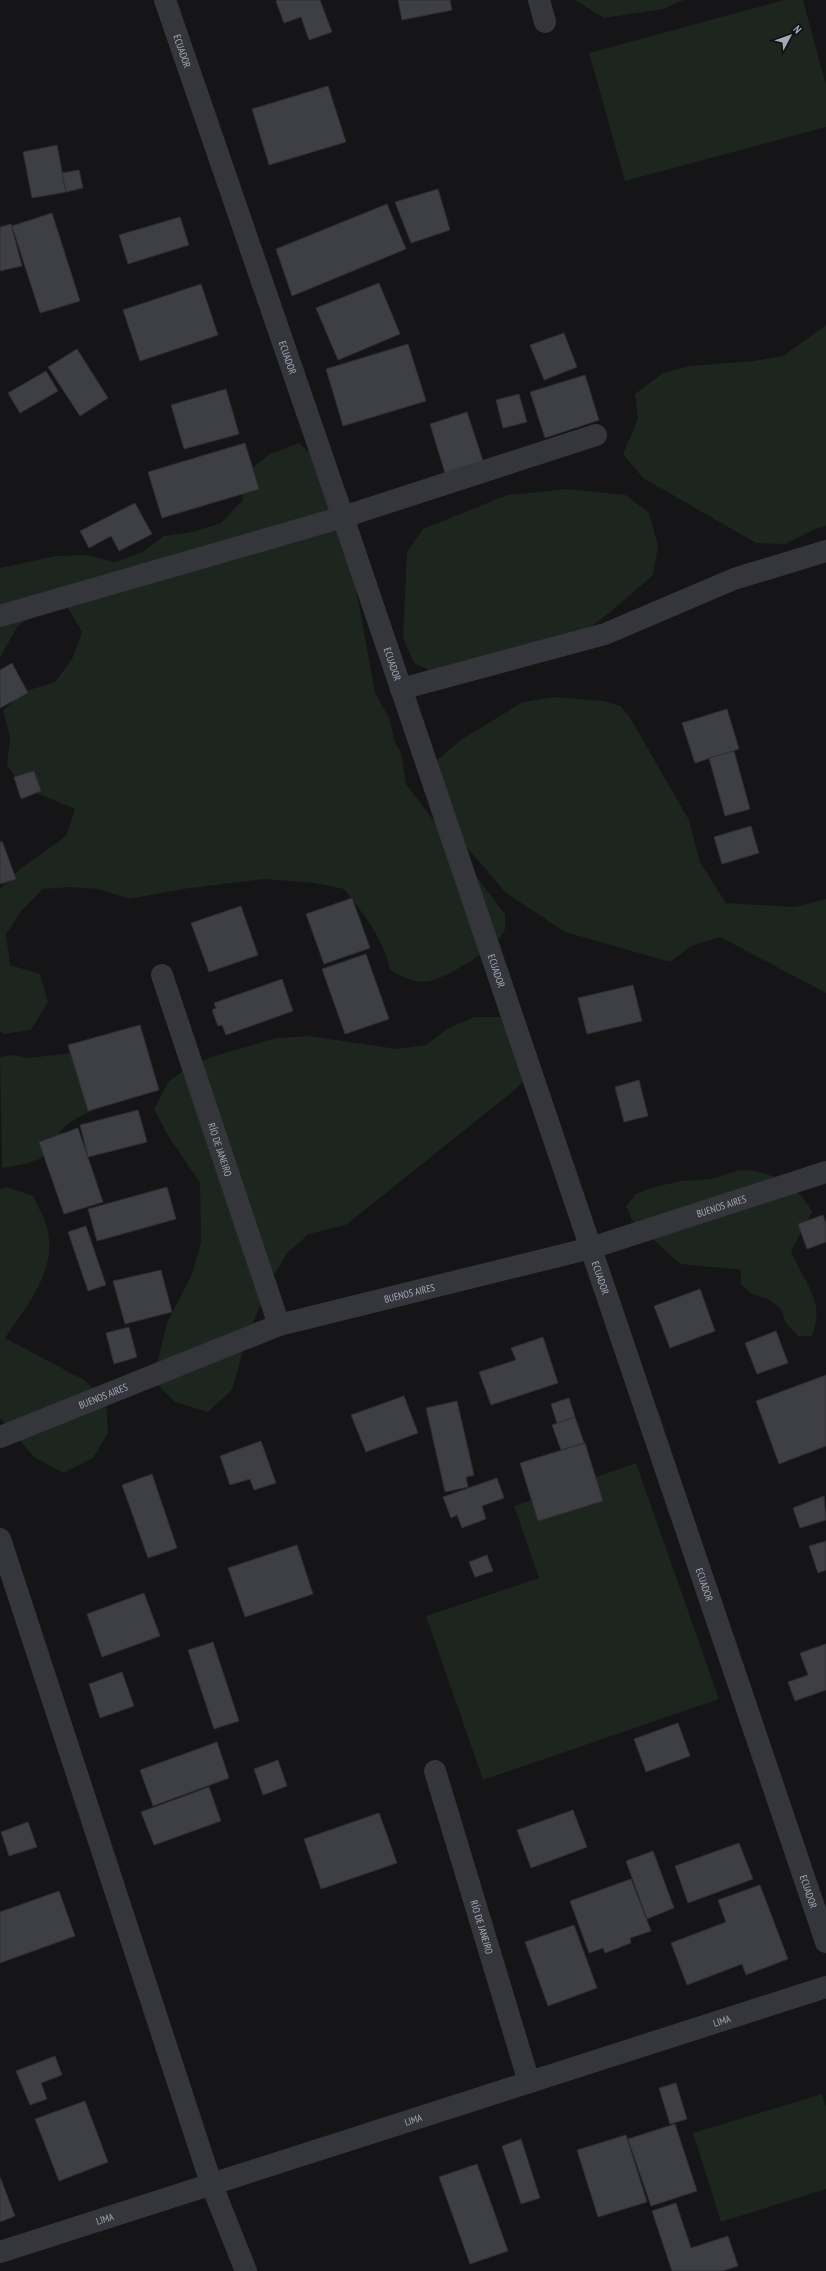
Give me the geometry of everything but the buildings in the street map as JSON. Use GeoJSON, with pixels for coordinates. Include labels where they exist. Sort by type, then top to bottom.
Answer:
{"type":"FeatureCollection","features":[{"type":"Feature","properties":{"kind":"street","name":"ECUADOR"},"geometry":{"type":"LineString","coordinates":[[165,0],[343,517],[826,1942]]}},
{"type":"Feature","properties":{"kind":"street"},"geometry":{"type":"LineString","coordinates":[[539,0],[545,22]]}},
{"type":"Feature","properties":{"kind":"street"},"geometry":{"type":"LineString","coordinates":[[0,616],[343,517],[596,435]]}},
{"type":"Feature","properties":{"kind":"street"},"geometry":{"type":"LineString","coordinates":[[401,689],[606,634],[734,579],[826,551]]}},
{"type":"Feature","properties":{"kind":"street","name":"RÍO DE JANEIRO"},"geometry":{"type":"LineString","coordinates":[[162,975],[278,1325]]}},
{"type":"Feature","properties":{"kind":"street","name":"BUENOS AIRES"},"geometry":{"type":"LineString","coordinates":[[0,1437],[278,1325],[591,1248],[826,1172]]}},
{"type":"Feature","properties":{"kind":"street"},"geometry":{"type":"LineString","coordinates":[[0,1539],[211,2183],[246,2271]]}},
{"type":"Feature","properties":{"kind":"street","name":"RÍO DE JANEIRO"},"geometry":{"type":"LineString","coordinates":[[435,1771],[529,2082]]}},
{"type":"Feature","properties":{"kind":"street","name":"LIMA"},"geometry":{"type":"LineString","coordinates":[[0,2252],[211,2183],[826,1987]]}},
{"type":"Feature","properties":{"kind":"shaded area"},"geometry":{"type":"Polygon","coordinates":[[[575,0],[684,0],[663,9],[604,18],[575,0]]]}},
{"type":"Feature","properties":{"kind":"shaded area"},"geometry":{"type":"Polygon","coordinates":[[[784,0],[803,0],[826,85],[826,127],[625,181],[589,53],[784,0]]]}},
{"type":"Feature","properties":{"kind":"shaded area"},"geometry":{"type":"Polygon","coordinates":[[[826,325],[826,526],[815,529],[785,544],[756,543],[643,478],[623,454],[638,419],[635,394],[663,373],[690,366],[754,361],[783,356],[826,325]]]}},
{"type":"Feature","properties":{"kind":"shaded area"},"geometry":{"type":"Polygon","coordinates":[[[299,443],[322,464],[350,555],[375,692],[390,720],[394,740],[401,753],[406,784],[505,914],[505,929],[501,936],[493,944],[460,968],[430,981],[419,982],[390,970],[378,937],[344,889],[314,883],[265,879],[183,889],[129,899],[99,889],[71,887],[43,889],[22,910],[6,934],[10,965],[40,974],[48,1002],[31,1030],[3,1034],[0,1031],[0,889],[20,869],[66,836],[75,809],[22,787],[7,765],[10,737],[3,710],[26,691],[55,682],[72,659],[82,632],[68,608],[40,609],[17,627],[0,658],[0,568],[56,556],[87,555],[115,562],[142,552],[164,536],[193,532],[221,523],[242,501],[247,472],[270,454],[299,443]]]}},
{"type":"Feature","properties":{"kind":"shaded area"},"geometry":{"type":"Polygon","coordinates":[[[567,489],[626,495],[649,513],[658,546],[653,575],[608,614],[578,636],[441,676],[414,663],[403,637],[407,552],[423,529],[507,495],[567,489]]]}},
{"type":"Feature","properties":{"kind":"shaded area"},"geometry":{"type":"Polygon","coordinates":[[[556,697],[604,701],[620,706],[629,716],[689,820],[700,862],[726,903],[795,907],[826,899],[826,993],[720,937],[691,946],[670,962],[565,932],[506,893],[432,807],[431,774],[437,760],[462,739],[523,702],[556,697]]]}},
{"type":"Feature","properties":{"kind":"shaded area"},"geometry":{"type":"Polygon","coordinates":[[[474,1017],[505,1017],[535,1067],[516,1089],[346,1225],[309,1234],[287,1253],[272,1279],[248,1334],[232,1390],[208,1412],[175,1402],[153,1380],[167,1323],[192,1274],[201,1243],[200,1183],[167,1134],[154,1109],[169,1081],[193,1064],[221,1054],[277,1038],[309,1036],[397,1049],[426,1045],[447,1029],[474,1017]]]}},
{"type":"Feature","properties":{"kind":"shaded area"},"geometry":{"type":"Polygon","coordinates":[[[72,1053],[98,1107],[73,1120],[64,1127],[55,1145],[45,1156],[31,1162],[2,1168],[0,1057],[13,1055],[28,1058],[72,1053]]]}},
{"type":"Feature","properties":{"kind":"shaded area"},"geometry":{"type":"Polygon","coordinates":[[[740,1170],[762,1173],[773,1176],[782,1181],[799,1194],[812,1212],[791,1251],[812,1292],[815,1302],[816,1323],[812,1336],[798,1336],[786,1323],[781,1309],[768,1299],[752,1294],[741,1284],[741,1270],[680,1264],[632,1220],[626,1206],[636,1194],[650,1188],[681,1181],[711,1179],[740,1170]]]}},
{"type":"Feature","properties":{"kind":"shaded area"},"geometry":{"type":"Polygon","coordinates":[[[7,1187],[33,1196],[46,1223],[49,1243],[45,1272],[39,1286],[5,1338],[84,1380],[106,1399],[108,1433],[93,1458],[63,1473],[34,1457],[0,1418],[0,1189],[7,1187]]]}},
{"type":"Feature","properties":{"kind":"shaded area"},"geometry":{"type":"Polygon","coordinates":[[[636,1463],[719,1699],[483,1780],[426,1616],[539,1578],[514,1506],[636,1463]]]}},
{"type":"Feature","properties":{"kind":"shaded area"},"geometry":{"type":"Polygon","coordinates":[[[822,2094],[826,2107],[826,2189],[721,2222],[693,2133],[822,2094]]]}}]}
